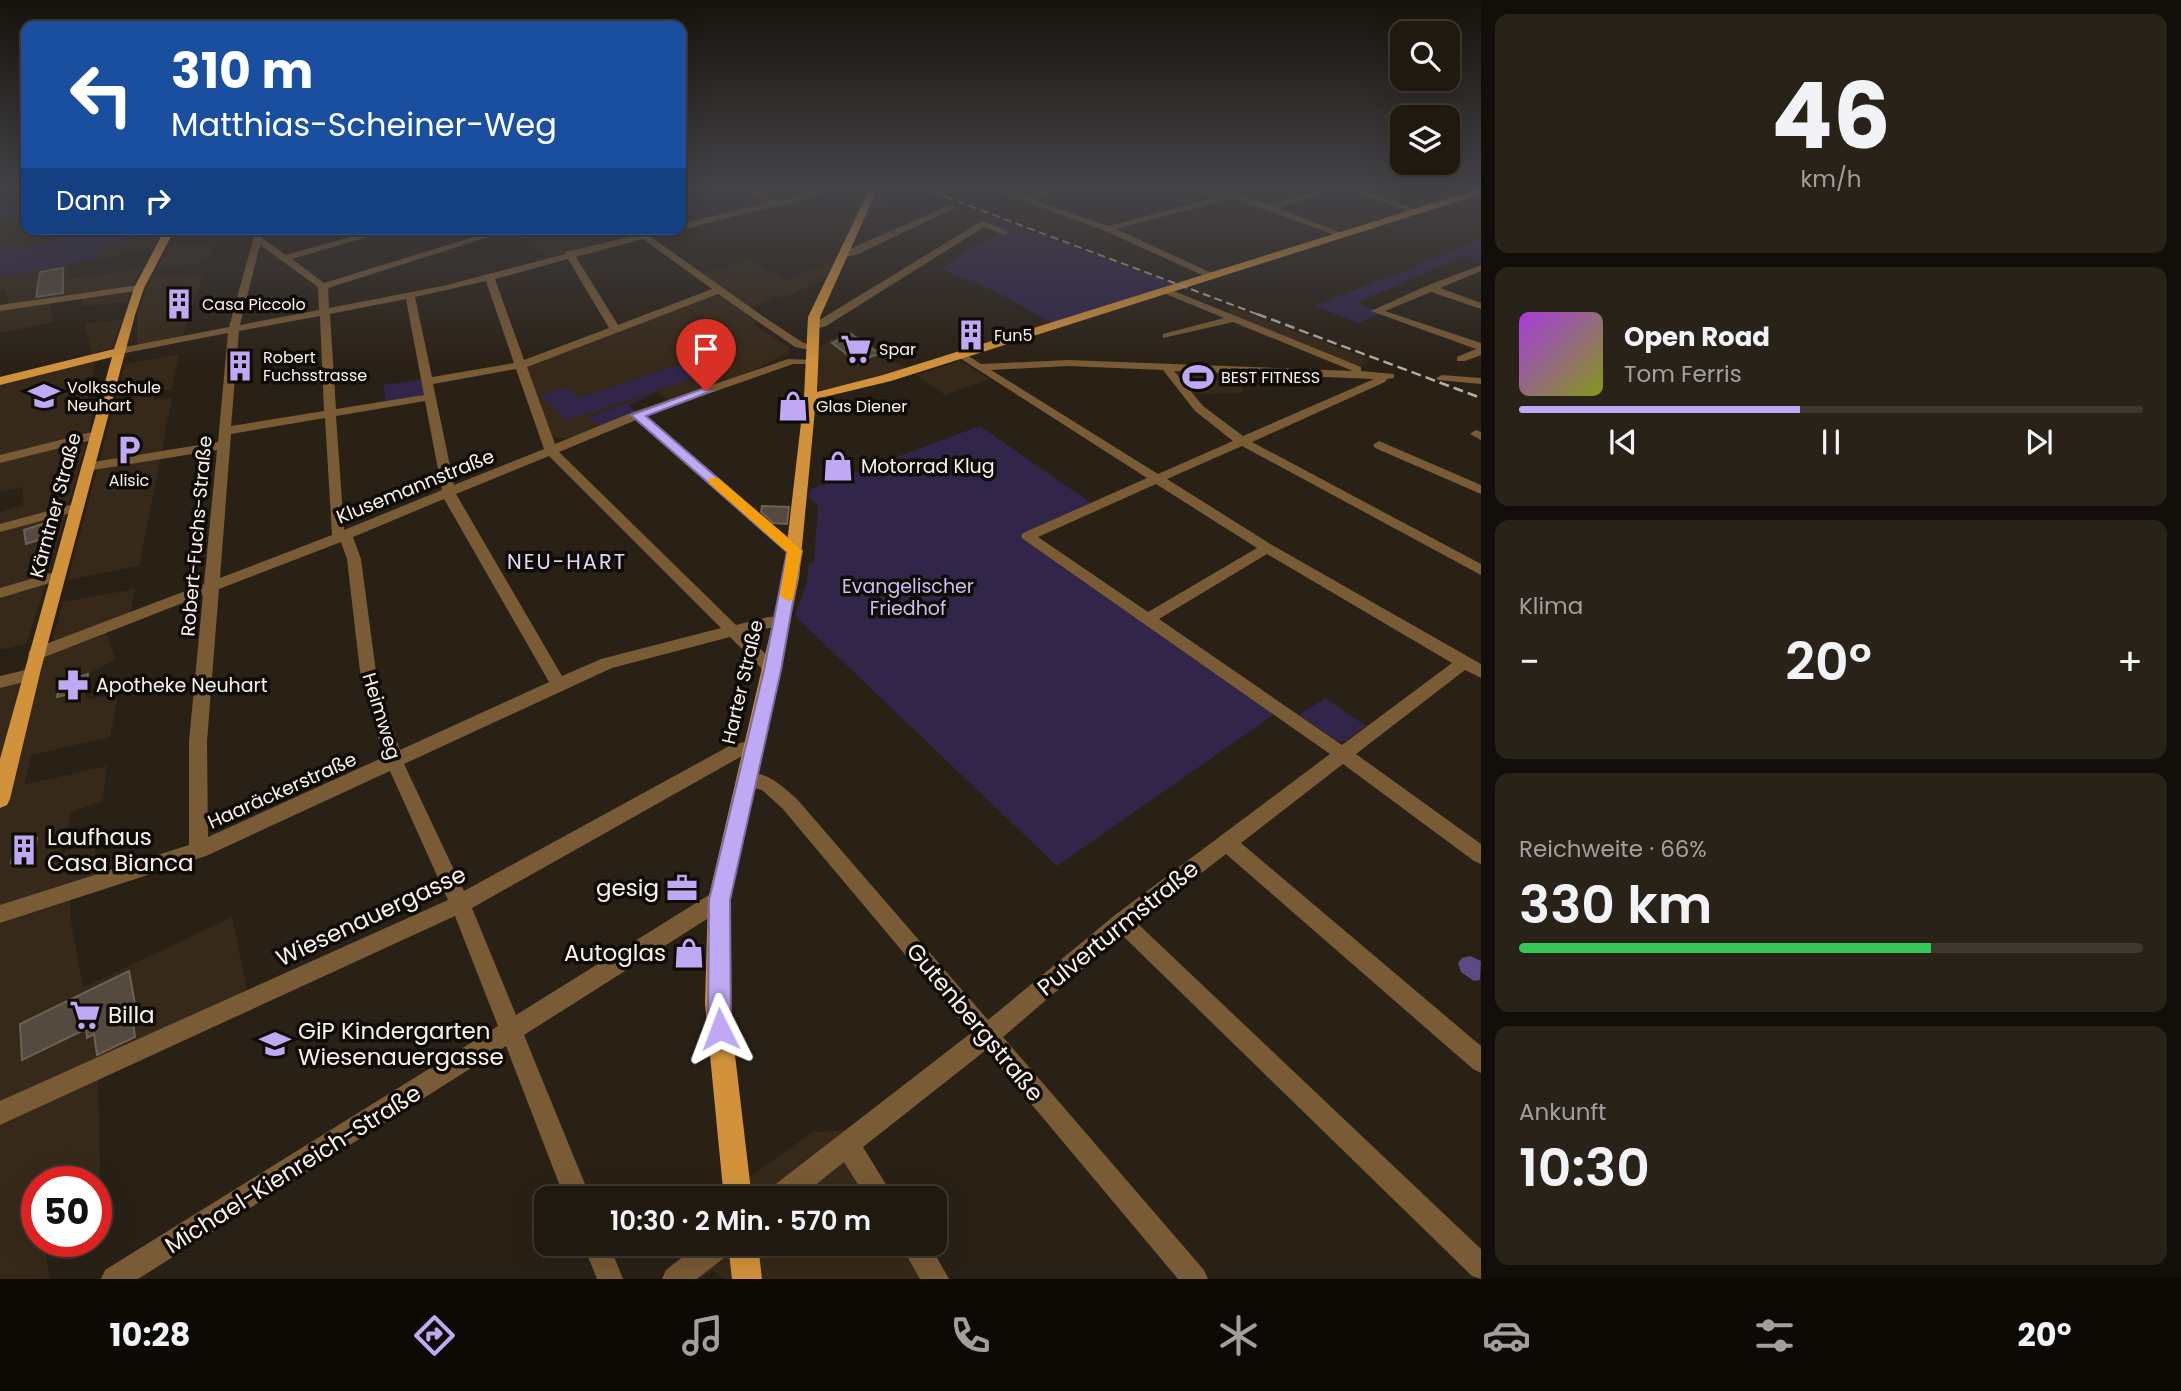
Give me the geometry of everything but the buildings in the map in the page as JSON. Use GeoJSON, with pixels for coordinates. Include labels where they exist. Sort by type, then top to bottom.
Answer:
{"type":"FeatureCollection","features":[{"type":"Feature","properties":{"kind":"main road","name":"Kärntner Straße"},"geometry":{"type":"LineString","coordinates":[[0,795],[120,351],[139,288],[160,248]]}},
{"type":"Feature","properties":{"kind":"main road","name":"Harter Straße"},"geometry":{"type":"LineString","coordinates":[[737,1186],[717,1004],[719,900],[773,670],[795,551],[810,397],[810,347],[813,327],[822,295],[846,248]]}},
{"type":"Feature","properties":{"kind":"main road"},"geometry":{"type":"LineString","coordinates":[[810,397],[836,393],[1302,248]]}},
{"type":"Feature","properties":{"kind":"main road"},"geometry":{"type":"LineString","coordinates":[[0,381],[120,351]]}},
{"type":"Feature","properties":{"kind":"main road"},"geometry":{"type":"LineString","coordinates":[[744,1256],[747,1279]]}},
{"type":"Feature","properties":{"kind":"street","name":"Robert-Fuchs-Straße"},"geometry":{"type":"LineString","coordinates":[[199,850],[198,741],[209,587],[234,328],[256,248]]}},
{"type":"Feature","properties":{"kind":"street"},"geometry":{"type":"LineString","coordinates":[[273,248],[283,259],[323,286],[449,248]]}},
{"type":"Feature","properties":{"kind":"street"},"geometry":{"type":"LineString","coordinates":[[283,259],[323,248]]}},
{"type":"Feature","properties":{"kind":"street"},"geometry":{"type":"LineString","coordinates":[[120,351],[410,295],[594,248]]}},
{"type":"Feature","properties":{"kind":"street"},"geometry":{"type":"LineString","coordinates":[[661,248],[799,345],[810,347]]}},
{"type":"Feature","properties":{"kind":"street"},"geometry":{"type":"LineString","coordinates":[[843,254],[865,248]]}},
{"type":"Feature","properties":{"kind":"street"},"geometry":{"type":"LineString","coordinates":[[813,327],[946,248]]}},
{"type":"Feature","properties":{"kind":"street"},"geometry":{"type":"LineString","coordinates":[[1149,248],[1212,276]]}},
{"type":"Feature","properties":{"kind":"street"},"geometry":{"type":"LineString","coordinates":[[569,254],[615,329]]}},
{"type":"Feature","properties":{"kind":"street"},"geometry":{"type":"LineString","coordinates":[[1481,268],[1376,311],[1481,349]]}},
{"type":"Feature","properties":{"kind":"street"},"geometry":{"type":"LineString","coordinates":[[489,276],[551,451],[773,670]]}},
{"type":"Feature","properties":{"kind":"street","name":"Heimweg"},"geometry":{"type":"LineString","coordinates":[[323,286],[337,532],[345,535],[354,559],[369,680],[395,763],[460,904],[573,1186]]}},
{"type":"Feature","properties":{"kind":"street"},"geometry":{"type":"LineString","coordinates":[[0,308],[63,296],[139,288]]}},
{"type":"Feature","properties":{"kind":"street"},"geometry":{"type":"LineString","coordinates":[[1429,288],[1481,306]]}},
{"type":"Feature","properties":{"kind":"street"},"geometry":{"type":"LineString","coordinates":[[429,381],[521,365],[719,290]]}},
{"type":"Feature","properties":{"kind":"street"},"geometry":{"type":"LineString","coordinates":[[1164,290],[1381,375]]}},
{"type":"Feature","properties":{"kind":"street"},"geometry":{"type":"LineString","coordinates":[[410,295],[450,497],[559,685]]}},
{"type":"Feature","properties":{"kind":"street"},"geometry":{"type":"LineString","coordinates":[[1167,336],[1233,319]]}},
{"type":"Feature","properties":{"kind":"street"},"geometry":{"type":"LineString","coordinates":[[1461,359],[1481,349]]}},
{"type":"Feature","properties":{"kind":"street"},"geometry":{"type":"LineString","coordinates":[[960,355],[1267,548],[1472,667]]}},
{"type":"Feature","properties":{"kind":"street","name":"Klusemannstraße"},"geometry":{"type":"LineString","coordinates":[[36,654],[345,535],[637,415],[784,364],[810,362]]}},
{"type":"Feature","properties":{"kind":"street"},"geometry":{"type":"LineString","coordinates":[[979,367],[1068,363],[1381,375]]}},
{"type":"Feature","properties":{"kind":"street"},"geometry":{"type":"LineString","coordinates":[[1167,368],[1179,389],[1203,413],[1240,440],[1481,570]]}},
{"type":"Feature","properties":{"kind":"street"},"geometry":{"type":"LineString","coordinates":[[1381,375],[1381,380],[1154,478],[1028,536],[1341,753],[1481,855]]}},
{"type":"Feature","properties":{"kind":"street"},"geometry":{"type":"LineString","coordinates":[[1442,378],[1481,381]]}},
{"type":"Feature","properties":{"kind":"street"},"geometry":{"type":"LineString","coordinates":[[87,467],[330,414],[431,397]]}},
{"type":"Feature","properties":{"kind":"street"},"geometry":{"type":"LineString","coordinates":[[637,415],[795,551]]}},
{"type":"Feature","properties":{"kind":"street"},"geometry":{"type":"LineString","coordinates":[[0,459],[96,435]]}},
{"type":"Feature","properties":{"kind":"street"},"geometry":{"type":"LineString","coordinates":[[1379,445],[1481,490]]}},
{"type":"Feature","properties":{"kind":"street"},"geometry":{"type":"LineString","coordinates":[[0,528],[77,507]]}},
{"type":"Feature","properties":{"kind":"street"},"geometry":{"type":"LineString","coordinates":[[1147,619],[1267,548]]}},
{"type":"Feature","properties":{"kind":"street"},"geometry":{"type":"LineString","coordinates":[[0,593],[58,576]]}},
{"type":"Feature","properties":{"kind":"street","name":"Haaräckerstraße"},"geometry":{"type":"LineString","coordinates":[[0,914],[199,850],[395,763],[607,663],[731,631],[783,621]]}},
{"type":"Feature","properties":{"kind":"street","name":"Pulverturmstraße"},"geometry":{"type":"LineString","coordinates":[[794,1186],[986,1035],[1122,922],[1341,753],[1472,667]]}},
{"type":"Feature","properties":{"kind":"street"},"geometry":{"type":"LineString","coordinates":[[0,682],[30,676]]}},
{"type":"Feature","properties":{"kind":"street","name":"Wiesenauergasse"},"geometry":{"type":"LineString","coordinates":[[0,1113],[460,904],[739,749],[753,747]]}},
{"type":"Feature","properties":{"kind":"street","name":"Gutenbergstraße"},"geometry":{"type":"LineString","coordinates":[[746,780],[767,784],[789,803],[1195,1279]]}},
{"type":"Feature","properties":{"kind":"street"},"geometry":{"type":"LineString","coordinates":[[1226,842],[1481,1061]]}},
{"type":"Feature","properties":{"kind":"street","name":"Michael-Kienreich-Straße"},"geometry":{"type":"LineString","coordinates":[[114,1279],[719,900]]}},
{"type":"Feature","properties":{"kind":"street"},"geometry":{"type":"LineString","coordinates":[[1122,922],[1479,1269]]}},
{"type":"Feature","properties":{"kind":"street"},"geometry":{"type":"LineString","coordinates":[[846,1146],[873,1186]]}},
{"type":"Feature","properties":{"kind":"street"},"geometry":{"type":"LineString","coordinates":[[601,1256],[610,1279]]}},
{"type":"Feature","properties":{"kind":"street"},"geometry":{"type":"LineString","coordinates":[[674,1279],[705,1256]]}},
{"type":"Feature","properties":{"kind":"street"},"geometry":{"type":"LineString","coordinates":[[921,1256],[936,1279]]}},
{"type":"Feature","properties":{"kind":"shaded area"},"geometry":{"type":"Polygon","coordinates":[[[0,248],[154,248],[69,264],[68,279],[142,269],[130,287],[127,302],[81,306],[83,296],[50,301],[53,322],[0,333],[0,306],[8,304],[6,290],[0,290],[0,248]]]}},
{"type":"Feature","properties":{"kind":"shaded area"},"geometry":{"type":"Polygon","coordinates":[[[170,248],[212,248],[206,263],[157,268],[170,248]]]}},
{"type":"Feature","properties":{"kind":"shaded area"},"geometry":{"type":"Polygon","coordinates":[[[534,248],[585,248],[548,258],[534,248]]]}},
{"type":"Feature","properties":{"kind":"shaded area"},"geometry":{"type":"Polygon","coordinates":[[[751,259],[786,281],[834,260],[825,278],[783,298],[777,296],[751,308],[700,273],[751,259]]]}},
{"type":"Feature","properties":{"kind":"shaded area"},"geometry":{"type":"Polygon","coordinates":[[[203,274],[181,340],[137,346],[137,314],[152,277],[203,274]]]}},
{"type":"Feature","properties":{"kind":"shaded area"},"geometry":{"type":"Polygon","coordinates":[[[717,295],[755,320],[754,325],[790,348],[786,354],[755,370],[669,401],[657,392],[590,416],[600,427],[569,438],[552,438],[526,367],[717,295]]]}},
{"type":"Feature","properties":{"kind":"shaded area"},"geometry":{"type":"Polygon","coordinates":[[[1234,308],[1371,360],[1355,367],[1222,313],[1234,308]]]}},
{"type":"Feature","properties":{"kind":"shaded area"},"geometry":{"type":"Polygon","coordinates":[[[122,319],[113,348],[91,354],[86,324],[122,319]]]}},
{"type":"Feature","properties":{"kind":"shaded area"},"geometry":{"type":"Polygon","coordinates":[[[848,329],[906,369],[826,391],[818,389],[815,350],[848,329]]]}},
{"type":"Feature","properties":{"kind":"shaded area"},"geometry":{"type":"Polygon","coordinates":[[[179,354],[172,389],[155,393],[154,400],[172,398],[139,566],[68,580],[125,364],[179,354]]]}},
{"type":"Feature","properties":{"kind":"shaded area"},"geometry":{"type":"Polygon","coordinates":[[[95,361],[87,407],[94,406],[89,432],[26,644],[0,650],[0,512],[24,505],[22,487],[0,492],[0,384],[95,361]]]}},
{"type":"Feature","properties":{"kind":"shaded area"},"geometry":{"type":"Polygon","coordinates":[[[960,361],[990,379],[945,395],[916,375],[960,361]]]}},
{"type":"Feature","properties":{"kind":"shaded area"},"geometry":{"type":"Polygon","coordinates":[[[1172,370],[1236,373],[1244,393],[1189,394],[1172,370]]]}},
{"type":"Feature","properties":{"kind":"shaded area"},"geometry":{"type":"Polygon","coordinates":[[[135,589],[130,614],[105,629],[115,660],[88,674],[86,699],[118,695],[110,737],[31,755],[24,785],[107,766],[103,801],[70,812],[68,826],[62,832],[60,853],[96,843],[95,865],[100,864],[99,874],[70,898],[70,917],[83,988],[232,917],[247,991],[98,1062],[100,1166],[21,1166],[21,1257],[47,1257],[49,1279],[0,1279],[0,678],[14,675],[58,641],[53,639],[63,602],[135,589]]]}},
{"type":"Feature","properties":{"kind":"shaded area"},"geometry":{"type":"Polygon","coordinates":[[[1470,956],[1481,961],[1480,980],[1474,981],[1461,972],[1458,963],[1462,958],[1470,956]]]}},
{"type":"Feature","properties":{"kind":"shaded area"},"geometry":{"type":"Polygon","coordinates":[[[847,1130],[884,1186],[737,1186],[812,1132],[847,1130]]]}},
{"type":"Feature","properties":{"kind":"shaded area"},"geometry":{"type":"Polygon","coordinates":[[[697,1256],[924,1256],[928,1279],[725,1279],[713,1270],[700,1279],[697,1256]]]}},
{"type":"Feature","properties":{"kind":"green space"},"geometry":{"type":"Polygon","coordinates":[[[0,248],[8,252],[104,248],[96,259],[0,277],[0,248]]]}},
{"type":"Feature","properties":{"kind":"green space"},"geometry":{"type":"Polygon","coordinates":[[[970,248],[1076,248],[1169,282],[1170,285],[1051,323],[995,291],[941,269],[970,248]]]}},
{"type":"Feature","properties":{"kind":"green space"},"geometry":{"type":"Polygon","coordinates":[[[1462,248],[1481,248],[1481,263],[1469,258],[1458,259],[1358,302],[1379,313],[1359,323],[1314,306],[1462,248]]]}},
{"type":"Feature","properties":{"kind":"green space"},"geometry":{"type":"Polygon","coordinates":[[[706,355],[724,368],[567,420],[541,395],[567,387],[579,398],[706,355]]]}},
{"type":"Feature","properties":{"kind":"green space"},"geometry":{"type":"Polygon","coordinates":[[[425,379],[426,395],[386,403],[383,385],[425,379]]]}},
{"type":"Feature","properties":{"kind":"green space"},"geometry":{"type":"Polygon","coordinates":[[[649,395],[628,405],[635,411],[652,405],[600,427],[589,417],[649,395]]]}},
{"type":"Feature","properties":{"kind":"green space","name":"Evangelischer Friedhof"},"geometry":{"type":"Polygon","coordinates":[[[980,426],[1091,503],[1023,534],[1276,713],[1057,866],[795,616],[807,582],[809,563],[814,563],[818,505],[808,497],[811,489],[980,426]]]}},
{"type":"Feature","properties":{"kind":"green space"},"geometry":{"type":"Polygon","coordinates":[[[1325,698],[1366,726],[1344,742],[1337,741],[1299,715],[1325,698]]]}},
{"type":"Feature","properties":{"kind":"railway"},"geometry":{"type":"LineString","coordinates":[[1081,248],[1262,316]]}},
{"type":"Feature","properties":{"kind":"railway"},"geometry":{"type":"LineString","coordinates":[[1257,314],[1481,398]]}},
{"type":"Feature","properties":{"kind":"slow traffic"},"geometry":{"type":"LineString","coordinates":[[713,481],[795,551],[788,596]]}},
{"type":"Feature","properties":{"kind":"place","name":"Casa Piccolo"},"geometry":{"type":"Point","coordinates":[179,304]}},
{"type":"Feature","properties":{"kind":"place","name":"Fun5"},"geometry":{"type":"Point","coordinates":[971,335]}},
{"type":"Feature","properties":{"kind":"place","name":"Spar"},"geometry":{"type":"Point","coordinates":[856,349]}},
{"type":"Feature","properties":{"kind":"place","name":"Robert Fuchsstrasse"},"geometry":{"type":"Point","coordinates":[240,366]}},
{"type":"Feature","properties":{"kind":"place","name":"BEST FITNESS"},"geometry":{"type":"Point","coordinates":[1198,377]}},
{"type":"Feature","properties":{"kind":"place","name":"Volksschule Neuhart"},"geometry":{"type":"Point","coordinates":[44,396]}},
{"type":"Feature","properties":{"kind":"place","name":"Glas Diener"},"geometry":{"type":"Point","coordinates":[793,406]}},
{"type":"Feature","properties":{"kind":"place","name":"Alisic"},"geometry":{"type":"Point","coordinates":[129,450]}},
{"type":"Feature","properties":{"kind":"place","name":"Motorrad Klug"},"geometry":{"type":"Point","coordinates":[838,466]}},
{"type":"Feature","properties":{"kind":"place","name":"Apotheke Neuhart"},"geometry":{"type":"Point","coordinates":[73,685]}},
{"type":"Feature","properties":{"kind":"place","name":"Laufhaus Casa Bianca"},"geometry":{"type":"Point","coordinates":[24,850]}},
{"type":"Feature","properties":{"kind":"place","name":"gesig"},"geometry":{"type":"Point","coordinates":[682,888]}},
{"type":"Feature","properties":{"kind":"place","name":"Autoglas"},"geometry":{"type":"Point","coordinates":[689,953]}},
{"type":"Feature","properties":{"kind":"place","name":"Billa"},"geometry":{"type":"Point","coordinates":[85,1015]}},
{"type":"Feature","properties":{"kind":"place","name":"GiP Kindergarten Wiesenauergasse"},"geometry":{"type":"Point","coordinates":[275,1044]}},
{"type":"Feature","properties":{"kind":"district","name":"NEU-HART"},"geometry":{"type":"Point","coordinates":[567,562]}},
{"type":"Feature","properties":{"kind":"route"},"geometry":{"type":"LineString","coordinates":[[706,391],[637,415],[795,551],[773,670],[719,900],[717,1004],[720,1029]]}}]}
